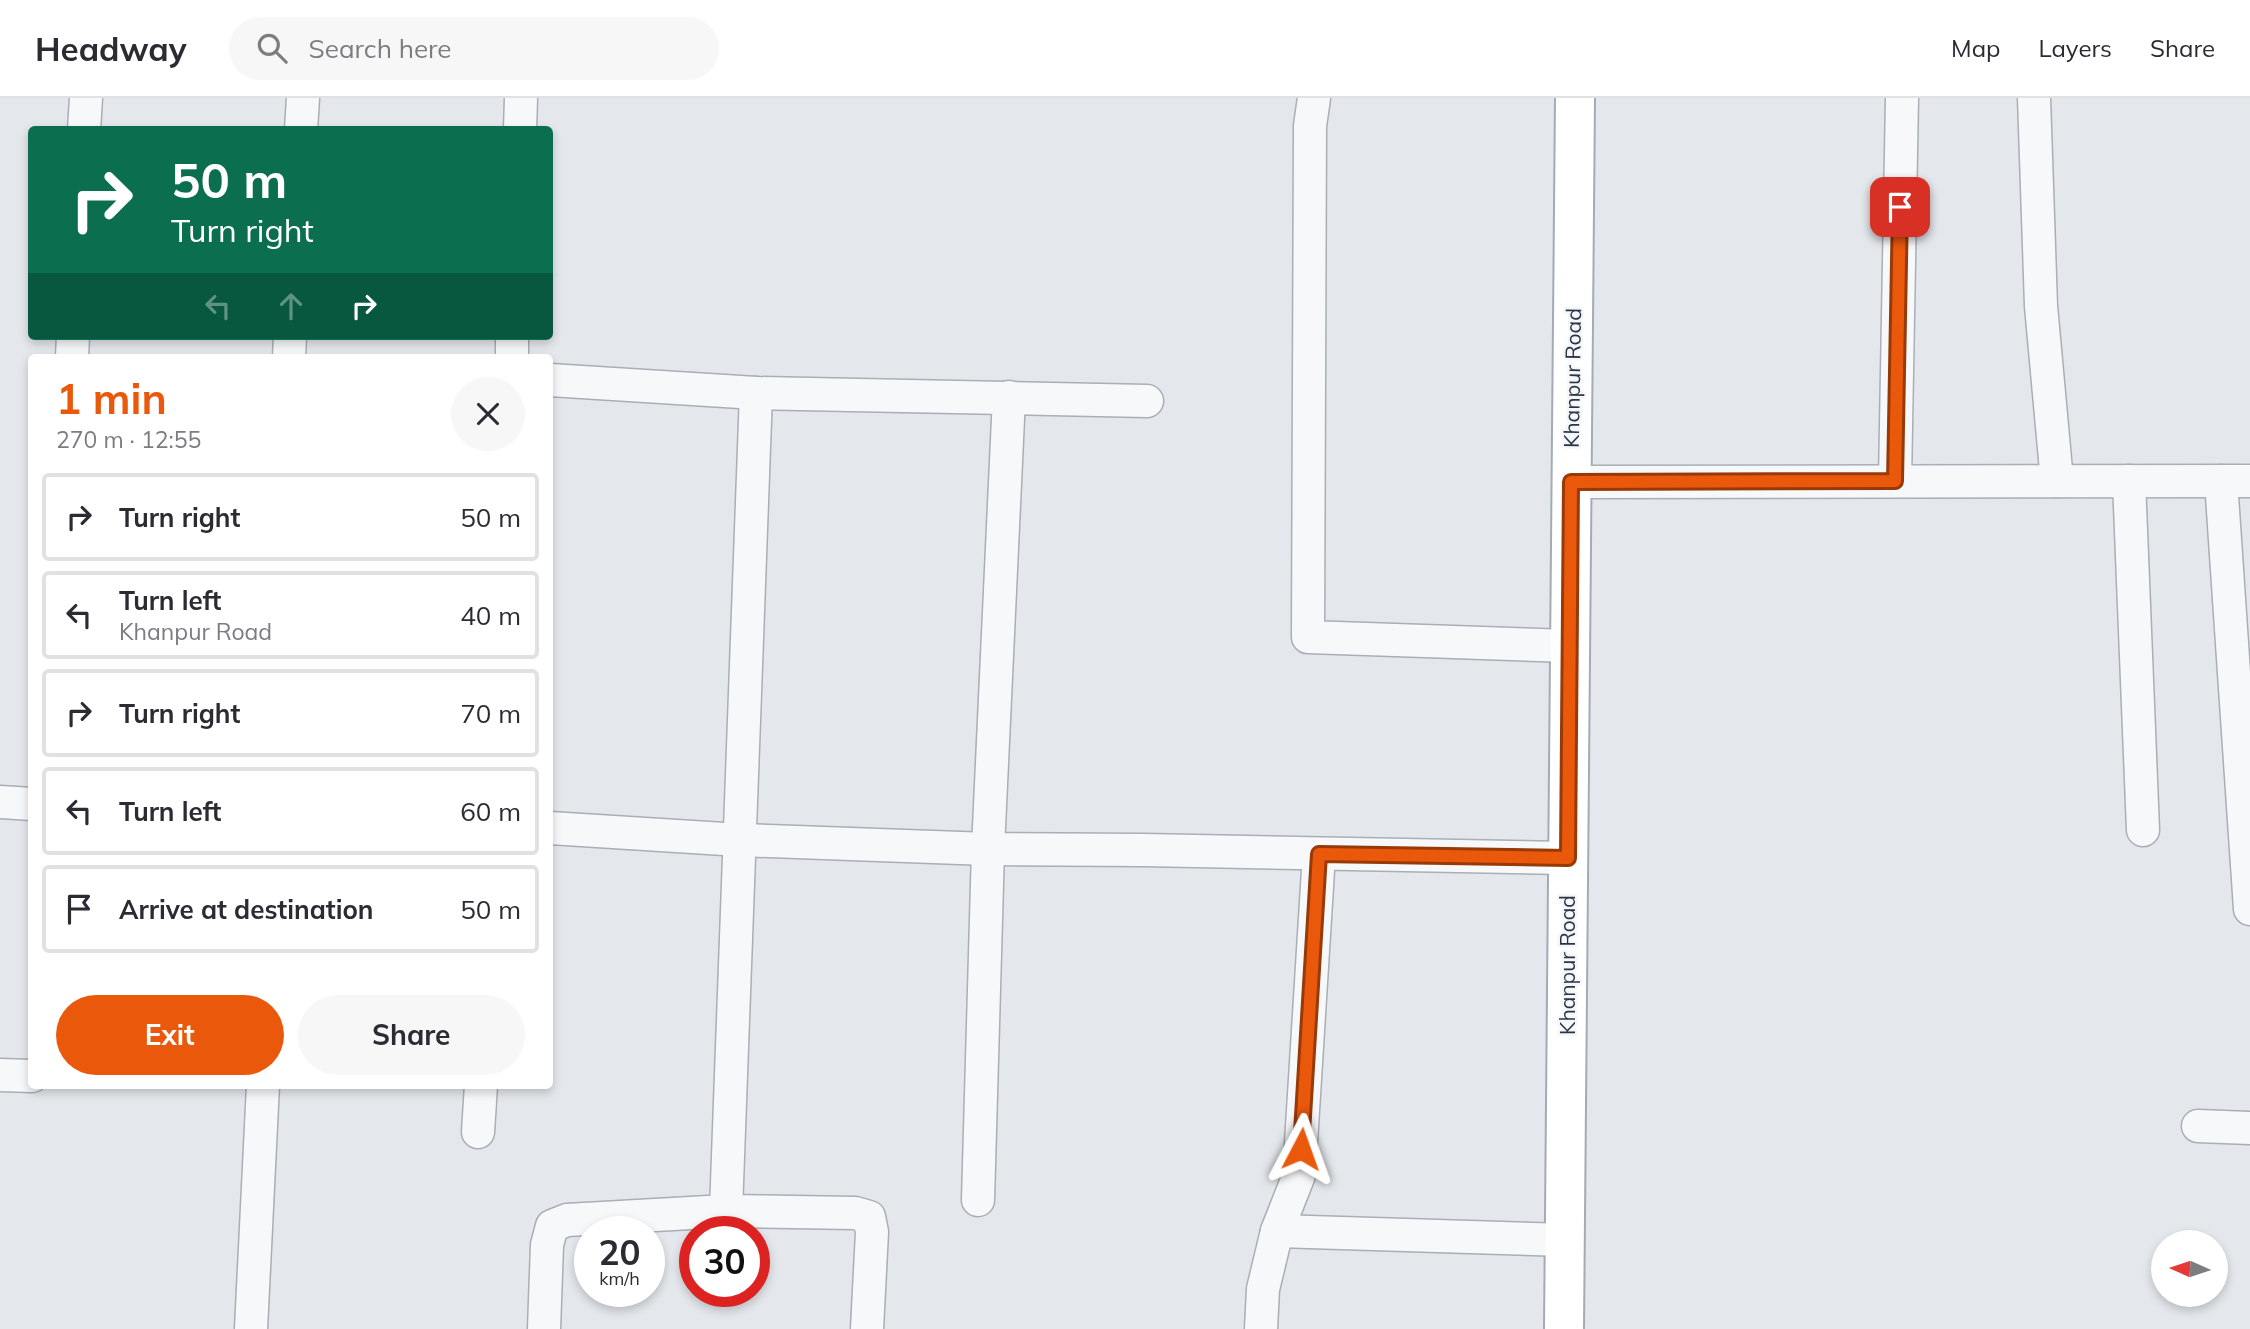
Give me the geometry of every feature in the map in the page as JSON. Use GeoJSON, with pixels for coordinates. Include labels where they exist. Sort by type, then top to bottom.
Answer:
{"type":"FeatureCollection","features":[{"type":"Feature","properties":{"kind":"main road","name":"Khanpur Road"},"geometry":{"type":"LineString","coordinates":[[1564,1329],[1575,98]]}},
{"type":"Feature","properties":{"kind":"street"},"geometry":{"type":"LineString","coordinates":[[84,126],[86,98]]}},
{"type":"Feature","properties":{"kind":"street"},"geometry":{"type":"LineString","coordinates":[[301,126],[303,98]]}},
{"type":"Feature","properties":{"kind":"street"},"geometry":{"type":"LineString","coordinates":[[520,126],[521,98]]}},
{"type":"Feature","properties":{"kind":"street"},"geometry":{"type":"LineString","coordinates":[[1314,98],[1310,126],[1308,636],[1570,646]]}},
{"type":"Feature","properties":{"kind":"street"},"geometry":{"type":"LineString","coordinates":[[1895,481],[1902,98]]}},
{"type":"Feature","properties":{"kind":"street"},"geometry":{"type":"LineString","coordinates":[[2034,98],[2041,306],[2057,481]]}},
{"type":"Feature","properties":{"kind":"street"},"geometry":{"type":"LineString","coordinates":[[553,380],[756,393],[1147,401]]}},
{"type":"Feature","properties":{"kind":"street"},"geometry":{"type":"LineString","coordinates":[[726,1211],[756,393]]}},
{"type":"Feature","properties":{"kind":"street"},"geometry":{"type":"LineString","coordinates":[[978,1199],[988,849],[1009,397]]}},
{"type":"Feature","properties":{"kind":"street"},"geometry":{"type":"LineString","coordinates":[[2129,481],[2143,830]]}},
{"type":"Feature","properties":{"kind":"street"},"geometry":{"type":"LineString","coordinates":[[1571,482],[2235,481],[2250,909]]}},
{"type":"Feature","properties":{"kind":"street"},"geometry":{"type":"LineString","coordinates":[[0,802],[28,803]]}},
{"type":"Feature","properties":{"kind":"street"},"geometry":{"type":"LineString","coordinates":[[553,828],[740,840],[988,849],[1568,858]]}},
{"type":"Feature","properties":{"kind":"street"},"geometry":{"type":"LineString","coordinates":[[1261,1329],[1263,1290],[1277,1231],[1299,1175],[1319,854]]}},
{"type":"Feature","properties":{"kind":"street"},"geometry":{"type":"LineString","coordinates":[[0,1075],[28,1076]]}},
{"type":"Feature","properties":{"kind":"street"},"geometry":{"type":"LineString","coordinates":[[251,1329],[263,1089]]}},
{"type":"Feature","properties":{"kind":"street"},"geometry":{"type":"LineString","coordinates":[[478,1132],[481,1089]]}},
{"type":"Feature","properties":{"kind":"street"},"geometry":{"type":"LineString","coordinates":[[2198,1126],[2250,1128]]}},
{"type":"Feature","properties":{"kind":"street"},"geometry":{"type":"LineString","coordinates":[[544,1329],[547,1245],[552,1226],[567,1220],[726,1211],[855,1213],[869,1217],[872,1231],[867,1329]]}},
{"type":"Feature","properties":{"kind":"street"},"geometry":{"type":"LineString","coordinates":[[1277,1231],[1565,1240]]}},
{"type":"Feature","properties":{"kind":"route"},"geometry":{"type":"LineString","coordinates":[[1301,1149],[1319,854],[1568,858],[1571,482],[1895,481],[1900,207]]}}]}
